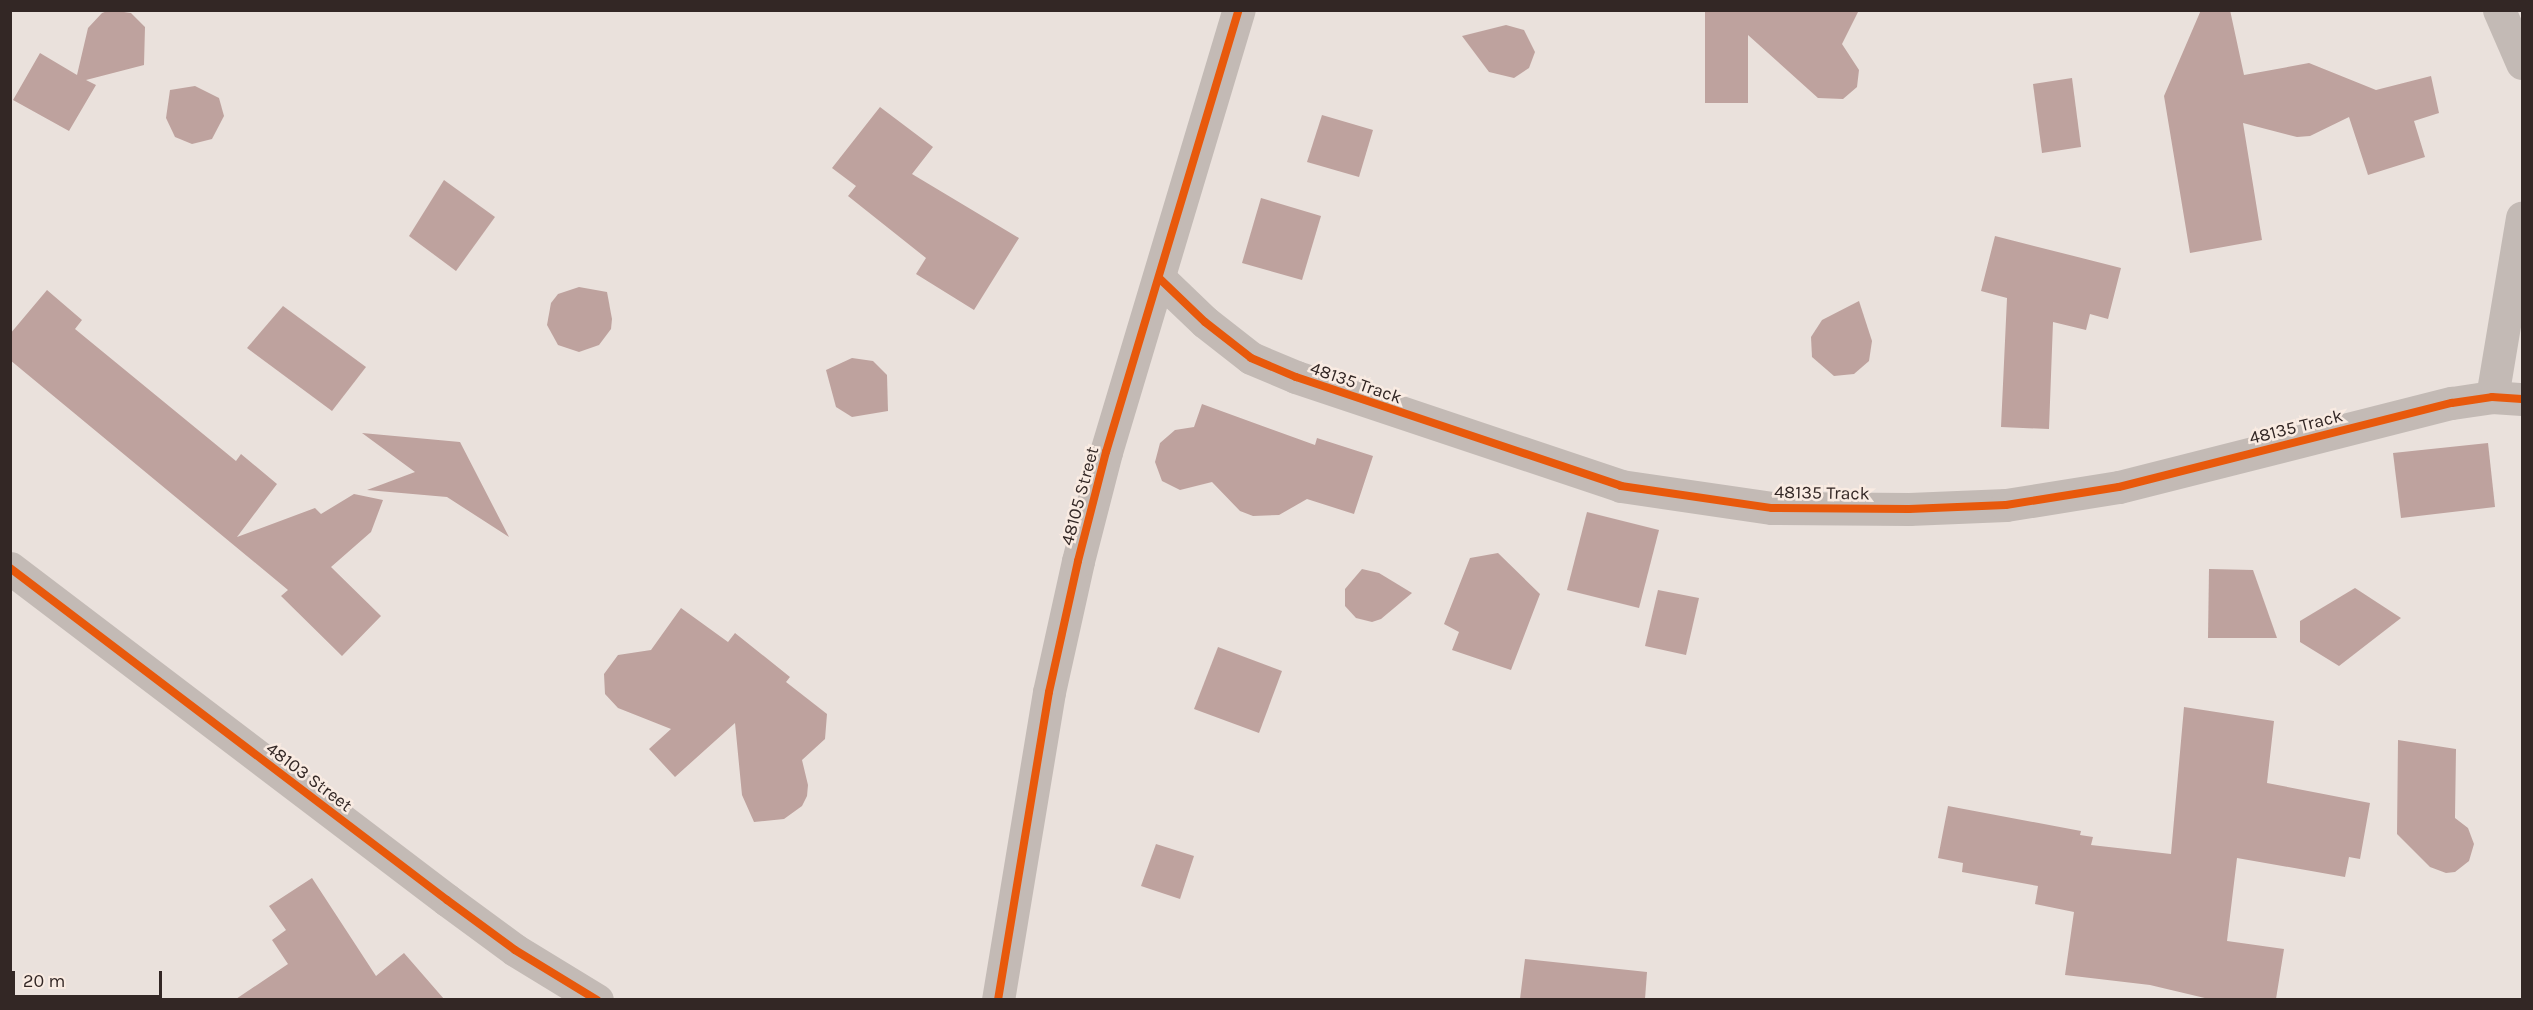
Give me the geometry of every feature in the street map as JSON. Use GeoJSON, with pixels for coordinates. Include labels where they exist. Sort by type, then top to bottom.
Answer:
{"type":"FeatureCollection","features":[{"type":"Feature","properties":{"kind":"street","name":"48105 Street"},"geometry":{"type":"LineString","coordinates":[[998,999],[1049,692],[1078,561],[1106,452],[1160,279],[1239,10]]}},
{"type":"Feature","properties":{"kind":"street"},"geometry":{"type":"LineString","coordinates":[[2499,10],[2523,63]]}},
{"type":"Feature","properties":{"kind":"street"},"geometry":{"type":"LineString","coordinates":[[2507,398],[2523,217]]}},
{"type":"Feature","properties":{"kind":"street","name":"48135 Track"},"geometry":{"type":"LineString","coordinates":[[1160,279],[1205,322],[1251,358],[1296,377],[1621,486],[1772,508],[1909,509],[2006,505],[2119,487],[2452,403],[2507,398]]}},
{"type":"Feature","properties":{"kind":"street","name":"48103 Street"},"geometry":{"type":"LineString","coordinates":[[10,568],[515,950],[597,999]]}},
{"type":"Feature","properties":{"kind":"building"},"geometry":{"type":"Polygon","coordinates":[[[110,10],[131,13],[145,27],[144,65],[86,80],[96,85],[69,131],[13,100],[40,53],[77,75],[88,28],[102,13],[110,10]]]}},
{"type":"Feature","properties":{"kind":"building"},"geometry":{"type":"Polygon","coordinates":[[[1705,10],[1859,10],[1842,44],[1859,70],[1857,87],[1843,99],[1818,98],[1748,35],[1748,103],[1705,103],[1705,10]]]}},
{"type":"Feature","properties":{"kind":"building"},"geometry":{"type":"Polygon","coordinates":[[[2201,10],[2230,10],[2244,75],[2309,63],[2376,90],[2431,76],[2439,113],[2414,121],[2425,157],[2368,175],[2349,117],[2310,136],[2297,137],[2243,123],[2262,240],[2190,253],[2164,96],[2201,10]]]}},
{"type":"Feature","properties":{"kind":"building"},"geometry":{"type":"Polygon","coordinates":[[[1506,25],[1524,30],[1535,52],[1529,68],[1514,78],[1489,72],[1462,36],[1506,25]]]}},
{"type":"Feature","properties":{"kind":"building"},"geometry":{"type":"Polygon","coordinates":[[[2072,78],[2081,147],[2042,153],[2033,84],[2072,78]]]}},
{"type":"Feature","properties":{"kind":"building"},"geometry":{"type":"Polygon","coordinates":[[[195,86],[219,98],[224,116],[212,139],[192,144],[175,137],[166,118],[170,90],[195,86]]]}},
{"type":"Feature","properties":{"kind":"building"},"geometry":{"type":"Polygon","coordinates":[[[880,107],[933,147],[912,174],[1019,238],[974,310],[916,274],[926,258],[848,196],[856,186],[832,168],[880,107]]]}},
{"type":"Feature","properties":{"kind":"building"},"geometry":{"type":"Polygon","coordinates":[[[1322,115],[1373,130],[1359,177],[1307,162],[1322,115]]]}},
{"type":"Feature","properties":{"kind":"building"},"geometry":{"type":"Polygon","coordinates":[[[444,180],[495,217],[456,271],[409,236],[444,180]]]}},
{"type":"Feature","properties":{"kind":"building"},"geometry":{"type":"Polygon","coordinates":[[[1261,198],[1321,216],[1302,280],[1242,263],[1261,198]]]}},
{"type":"Feature","properties":{"kind":"building"},"geometry":{"type":"Polygon","coordinates":[[[1995,236],[2121,268],[2108,319],[2090,314],[2086,330],[2053,322],[2049,429],[2001,427],[2007,298],[1981,291],[1995,236]]]}},
{"type":"Feature","properties":{"kind":"building"},"geometry":{"type":"Polygon","coordinates":[[[579,287],[607,292],[612,319],[611,329],[599,345],[579,352],[558,345],[547,325],[551,303],[558,294],[579,287]]]}},
{"type":"Feature","properties":{"kind":"building"},"geometry":{"type":"Polygon","coordinates":[[[47,290],[82,320],[75,329],[236,461],[241,454],[277,484],[237,537],[315,508],[321,514],[354,494],[383,500],[371,532],[331,567],[381,616],[342,656],[281,596],[288,590],[10,360],[10,334],[47,290]]]}},
{"type":"Feature","properties":{"kind":"building"},"geometry":{"type":"Polygon","coordinates":[[[1859,301],[1872,341],[1869,361],[1854,374],[1834,376],[1812,357],[1811,337],[1822,320],[1859,301]]]}},
{"type":"Feature","properties":{"kind":"building"},"geometry":{"type":"Polygon","coordinates":[[[283,306],[366,367],[332,411],[247,348],[283,306]]]}},
{"type":"Feature","properties":{"kind":"building"},"geometry":{"type":"Polygon","coordinates":[[[852,358],[873,361],[887,375],[888,411],[852,417],[836,407],[826,370],[852,358]]]}},
{"type":"Feature","properties":{"kind":"building"},"geometry":{"type":"Polygon","coordinates":[[[1202,404],[1315,445],[1317,438],[1373,456],[1354,514],[1307,499],[1279,515],[1253,516],[1240,511],[1212,482],[1180,490],[1162,481],[1155,462],[1160,443],[1175,430],[1194,427],[1202,404]]]}},
{"type":"Feature","properties":{"kind":"building"},"geometry":{"type":"Polygon","coordinates":[[[362,433],[460,442],[509,537],[447,497],[367,490],[415,472],[362,433]]]}},
{"type":"Feature","properties":{"kind":"building"},"geometry":{"type":"Polygon","coordinates":[[[2488,443],[2495,507],[2401,518],[2393,453],[2488,443]]]}},
{"type":"Feature","properties":{"kind":"building"},"geometry":{"type":"Polygon","coordinates":[[[1587,512],[1659,530],[1639,608],[1567,590],[1587,512]]]}},
{"type":"Feature","properties":{"kind":"building"},"geometry":{"type":"Polygon","coordinates":[[[1498,553],[1540,594],[1511,670],[1452,650],[1459,632],[1444,624],[1470,558],[1498,553]]]}},
{"type":"Feature","properties":{"kind":"building"},"geometry":{"type":"Polygon","coordinates":[[[1362,569],[1379,573],[1412,593],[1381,619],[1372,622],[1356,618],[1345,606],[1345,589],[1362,569]]]}},
{"type":"Feature","properties":{"kind":"building"},"geometry":{"type":"Polygon","coordinates":[[[2209,569],[2253,570],[2277,638],[2208,638],[2209,569]]]}},
{"type":"Feature","properties":{"kind":"building"},"geometry":{"type":"Polygon","coordinates":[[[2355,588],[2401,618],[2339,666],[2300,642],[2300,621],[2355,588]]]}},
{"type":"Feature","properties":{"kind":"building"},"geometry":{"type":"Polygon","coordinates":[[[1658,590],[1699,598],[1686,655],[1645,646],[1658,590]]]}},
{"type":"Feature","properties":{"kind":"building"},"geometry":{"type":"Polygon","coordinates":[[[681,608],[728,642],[735,633],[790,677],[786,682],[827,714],[825,739],[802,760],[808,785],[807,796],[802,806],[784,819],[754,822],[742,795],[735,723],[675,777],[649,749],[671,729],[618,708],[605,694],[604,674],[618,655],[651,650],[681,608]]]}},
{"type":"Feature","properties":{"kind":"building"},"geometry":{"type":"Polygon","coordinates":[[[1218,647],[1282,671],[1259,733],[1194,709],[1218,647]]]}},
{"type":"Feature","properties":{"kind":"building"},"geometry":{"type":"Polygon","coordinates":[[[2184,707],[2274,721],[2267,783],[2370,803],[2360,859],[2349,857],[2345,877],[2237,858],[2227,941],[2284,949],[2276,999],[2209,999],[2150,985],[2065,975],[2074,912],[2035,904],[2038,886],[1962,872],[1963,863],[1938,858],[1948,806],[2081,831],[2080,835],[2093,837],[2091,845],[2171,854],[2184,707]]]}},
{"type":"Feature","properties":{"kind":"building"},"geometry":{"type":"Polygon","coordinates":[[[2398,740],[2456,749],[2455,818],[2468,828],[2474,844],[2469,861],[2455,872],[2446,873],[2430,867],[2397,834],[2398,740]]]}},
{"type":"Feature","properties":{"kind":"building"},"geometry":{"type":"Polygon","coordinates":[[[1156,844],[1194,856],[1180,899],[1141,886],[1156,844]]]}},
{"type":"Feature","properties":{"kind":"building"},"geometry":{"type":"Polygon","coordinates":[[[312,878],[376,976],[404,953],[444,999],[236,999],[288,964],[272,940],[286,930],[269,906],[312,878]]]}},
{"type":"Feature","properties":{"kind":"building"},"geometry":{"type":"Polygon","coordinates":[[[1525,959],[1647,972],[1645,999],[1520,999],[1525,959]]]}},
{"type":"Feature","properties":{"kind":"cycle path"},"geometry":{"type":"LineString","coordinates":[[998,1000],[1049,692],[1078,561],[1106,452],[1239,10]]}},
{"type":"Feature","properties":{"kind":"cycle path"},"geometry":{"type":"LineString","coordinates":[[1160,279],[1205,322],[1251,358],[1296,377],[1621,486],[1772,508],[1909,509],[2006,505],[2119,487],[2452,403],[2492,397],[2522,399]]}},
{"type":"Feature","properties":{"kind":"cycle path"},"geometry":{"type":"LineString","coordinates":[[10,568],[447,900],[515,950],[597,1000]]}}]}
